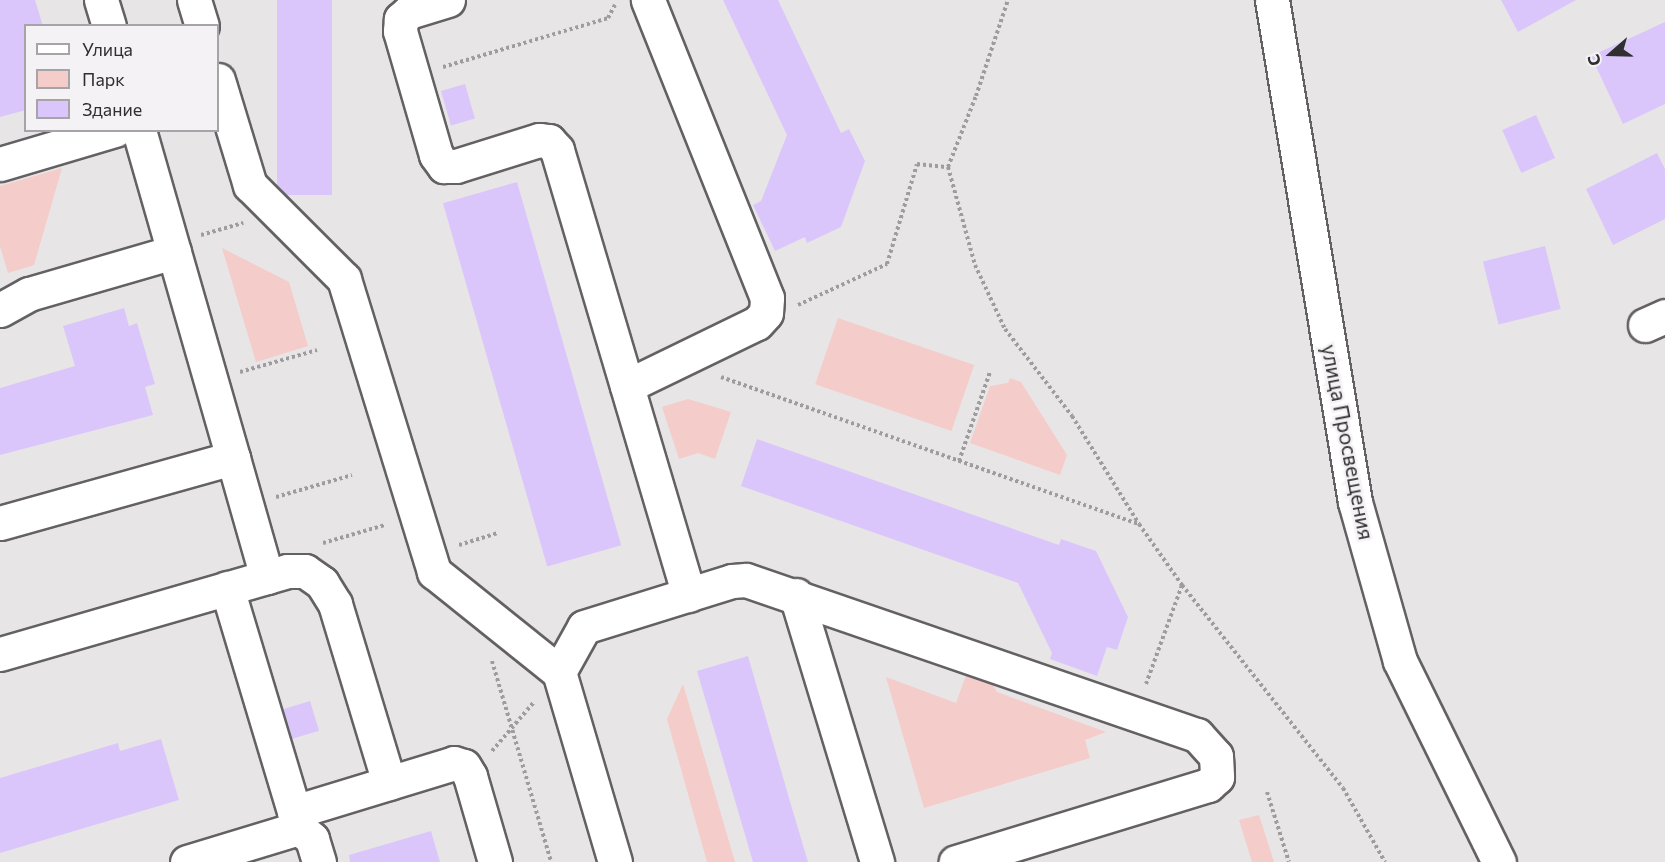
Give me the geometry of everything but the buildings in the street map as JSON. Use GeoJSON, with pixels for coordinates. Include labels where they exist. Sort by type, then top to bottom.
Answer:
{"type":"FeatureCollection","features":[{"type":"Feature","properties":{"kind":"street"},"geometry":{"type":"LineString","coordinates":[[101,0],[107,24]]}},
{"type":"Feature","properties":{"kind":"street"},"geometry":{"type":"LineString","coordinates":[[194,0],[201,24]]}},
{"type":"Feature","properties":{"kind":"street"},"geometry":{"type":"LineString","coordinates":[[448,0],[409,12],[401,19],[413,76],[436,155],[444,166],[539,140],[549,141],[557,150],[688,594]]}},
{"type":"Feature","properties":{"kind":"street"},"geometry":{"type":"LineString","coordinates":[[627,386],[757,323],[766,313],[767,298],[648,0]]}},
{"type":"Feature","properties":{"kind":"street","name":"улица Просвещения"},"geometry":{"type":"LineString","coordinates":[[1272,0],[1355,502],[1400,661],[1499,862]]}},
{"type":"Feature","properties":{"kind":"street"},"geometry":{"type":"LineString","coordinates":[[219,83],[250,185],[345,279],[415,516],[434,572],[477,609],[559,672],[615,862]]}},
{"type":"Feature","properties":{"kind":"street"},"geometry":{"type":"LineString","coordinates":[[0,164],[108,132]]}},
{"type":"Feature","properties":{"kind":"street"},"geometry":{"type":"LineString","coordinates":[[140,132],[267,577]]}},
{"type":"Feature","properties":{"kind":"street"},"geometry":{"type":"LineString","coordinates":[[0,310],[29,294],[172,248]]}},
{"type":"Feature","properties":{"kind":"street"},"geometry":{"type":"LineString","coordinates":[[0,523],[233,458]]}},
{"type":"Feature","properties":{"kind":"street"},"geometry":{"type":"LineString","coordinates":[[0,654],[267,577],[305,572],[322,583],[335,604],[389,783]]}},
{"type":"Feature","properties":{"kind":"street"},"geometry":{"type":"LineString","coordinates":[[559,672],[584,627],[688,594],[746,580],[796,595],[1197,735],[1216,756],[1217,777],[1208,785],[956,862]]}},
{"type":"Feature","properties":{"kind":"street"},"geometry":{"type":"LineString","coordinates":[[227,588],[296,820],[312,839],[319,862]]}},
{"type":"Feature","properties":{"kind":"street"},"geometry":{"type":"LineString","coordinates":[[796,595],[877,862]]}},
{"type":"Feature","properties":{"kind":"street"},"geometry":{"type":"LineString","coordinates":[[187,862],[389,783],[454,763],[464,766],[470,776],[495,862]]}},
{"type":"Feature","properties":{"kind":"path"},"geometry":{"type":"LineString","coordinates":[[413,76],[608,18],[618,0]]}},
{"type":"Feature","properties":{"kind":"path"},"geometry":{"type":"LineString","coordinates":[[1008,0],[976,96],[948,167],[975,265],[1005,329],[1072,416],[1139,524],[1182,585],[1343,788],[1385,862]]}},
{"type":"Feature","properties":{"kind":"path"},"geometry":{"type":"LineString","coordinates":[[792,308],[887,264],[917,164],[948,167]]}},
{"type":"Feature","properties":{"kind":"path"},"geometry":{"type":"LineString","coordinates":[[172,248],[278,213]]}},
{"type":"Feature","properties":{"kind":"path"},"geometry":{"type":"LineString","coordinates":[[211,380],[317,350]]}},
{"type":"Feature","properties":{"kind":"path"},"geometry":{"type":"LineString","coordinates":[[959,461],[990,372]]}},
{"type":"Feature","properties":{"kind":"path"},"geometry":{"type":"LineString","coordinates":[[717,376],[1139,524]]}},
{"type":"Feature","properties":{"kind":"path"},"geometry":{"type":"LineString","coordinates":[[246,505],[352,475]]}},
{"type":"Feature","properties":{"kind":"path"},"geometry":{"type":"LineString","coordinates":[[305,572],[313,546],[415,516]]}},
{"type":"Feature","properties":{"kind":"path"},"geometry":{"type":"LineString","coordinates":[[1146,686],[1182,585]]}},
{"type":"Feature","properties":{"kind":"path"},"geometry":{"type":"LineString","coordinates":[[477,609],[551,862]]}},
{"type":"Feature","properties":{"kind":"path"},"geometry":{"type":"LineString","coordinates":[[470,776],[559,672]]}},
{"type":"Feature","properties":{"kind":"path"},"geometry":{"type":"LineString","coordinates":[[1267,792],[1289,862]]}},
{"type":"Feature","properties":{"kind":"green space"},"geometry":{"type":"Polygon","coordinates":[[[62,168],[34,265],[8,273],[0,246],[0,186],[62,168]]]}},
{"type":"Feature","properties":{"kind":"green space"},"geometry":{"type":"Polygon","coordinates":[[[222,248],[289,282],[308,346],[256,362],[222,248]]]}},
{"type":"Feature","properties":{"kind":"green space"},"geometry":{"type":"Polygon","coordinates":[[[838,318],[974,365],[951,431],[815,384],[838,318]]]}},
{"type":"Feature","properties":{"kind":"green space"},"geometry":{"type":"Polygon","coordinates":[[[1010,378],[1021,382],[1067,455],[1060,475],[970,443],[990,386],[1008,383],[1010,378]]]}},
{"type":"Feature","properties":{"kind":"green space"},"geometry":{"type":"Polygon","coordinates":[[[688,399],[731,412],[715,459],[698,453],[679,459],[662,407],[688,399]]]}},
{"type":"Feature","properties":{"kind":"green space"},"geometry":{"type":"Polygon","coordinates":[[[968,670],[987,676],[997,692],[1106,732],[1085,740],[1090,758],[924,808],[886,677],[956,703],[968,670]]]}},
{"type":"Feature","properties":{"kind":"green space"},"geometry":{"type":"Polygon","coordinates":[[[683,684],[735,862],[707,862],[667,719],[683,684]]]}},
{"type":"Feature","properties":{"kind":"green space"},"geometry":{"type":"Polygon","coordinates":[[[1259,815],[1274,862],[1252,862],[1239,820],[1259,815]]]}}]}
